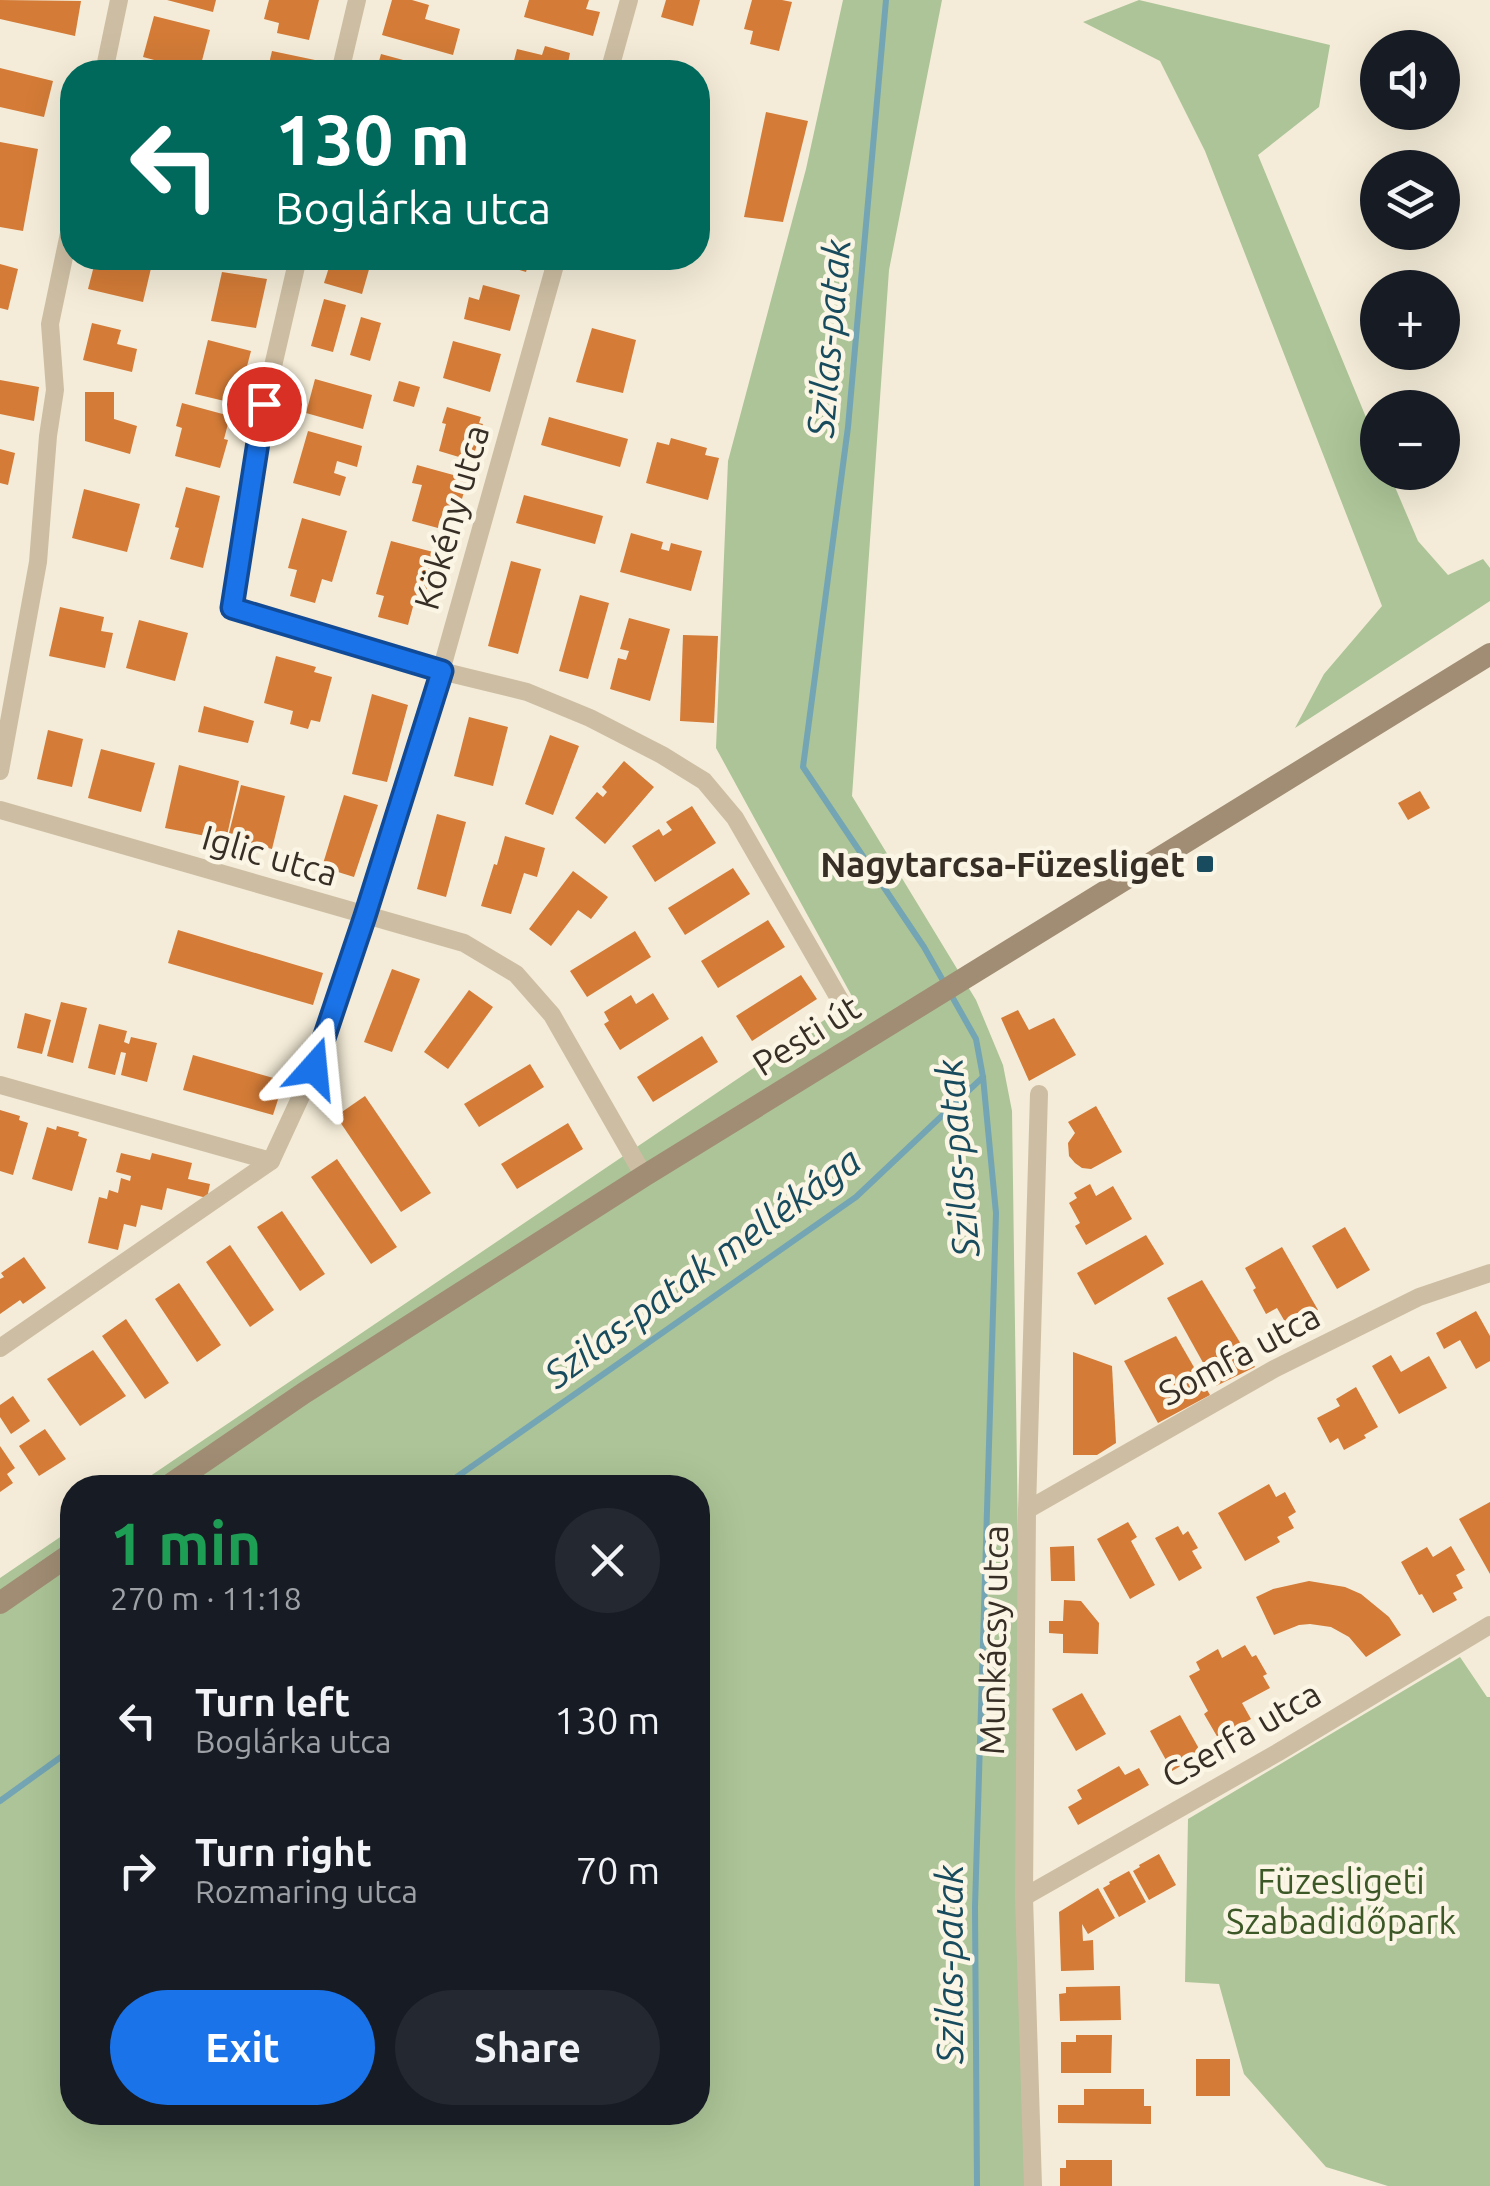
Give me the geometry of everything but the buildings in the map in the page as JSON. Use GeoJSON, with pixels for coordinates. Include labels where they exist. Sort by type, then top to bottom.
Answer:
{"type":"FeatureCollection","features":[{"type":"Feature","properties":{"kind":"main road","name":"Pesti út"},"geometry":{"type":"LineString","coordinates":[[184,1475],[304,1392],[644,1176],[1490,654]]}},
{"type":"Feature","properties":{"kind":"main road"},"geometry":{"type":"LineString","coordinates":[[0,1604],[60,1561]]}},
{"type":"Feature","properties":{"kind":"street"},"geometry":{"type":"LineString","coordinates":[[107,60],[120,0]]}},
{"type":"Feature","properties":{"kind":"street"},"geometry":{"type":"LineString","coordinates":[[343,60],[357,0]]}},
{"type":"Feature","properties":{"kind":"street"},"geometry":{"type":"LineString","coordinates":[[612,60],[629,0]]}},
{"type":"Feature","properties":{"kind":"street"},"geometry":{"type":"LineString","coordinates":[[0,770],[38,562],[55,390],[50,324],[61,270]]}},
{"type":"Feature","properties":{"kind":"street"},"geometry":{"type":"LineString","coordinates":[[295,270],[264,404],[232,608],[442,671],[528,692],[590,718],[704,781],[735,818],[844,1007]]}},
{"type":"Feature","properties":{"kind":"street","name":"Kökény utca"},"geometry":{"type":"LineString","coordinates":[[0,1348],[270,1161],[314,1068],[365,916],[442,671],[554,270]]}},
{"type":"Feature","properties":{"kind":"street","name":"Iglic utca"},"geometry":{"type":"LineString","coordinates":[[0,810],[464,943],[516,974],[552,1015],[644,1176]]}},
{"type":"Feature","properties":{"kind":"street"},"geometry":{"type":"LineString","coordinates":[[0,1085],[270,1161]]}},
{"type":"Feature","properties":{"kind":"street","name":"Munkácsy utca"},"geometry":{"type":"LineString","coordinates":[[1033,2186],[1024,1897],[1027,1510],[1039,1094]]}},
{"type":"Feature","properties":{"kind":"street","name":"Somfa utca"},"geometry":{"type":"LineString","coordinates":[[1027,1510],[1274,1369],[1418,1297],[1490,1272]]}},
{"type":"Feature","properties":{"kind":"street","name":"Cserfa utca"},"geometry":{"type":"LineString","coordinates":[[1024,1897],[1490,1626]]}},
{"type":"Feature","properties":{"kind":"green space"},"geometry":{"type":"Polygon","coordinates":[[[843,0],[942,0],[889,270],[852,796],[976,1000],[1003,1065],[1012,1111],[1027,2186],[0,2186],[0,1578],[60,1537],[60,2125],[710,2125],[710,1475],[152,1475],[854,1000],[716,748],[728,461],[806,169],[843,0]]]}},
{"type":"Feature","properties":{"kind":"green space"},"geometry":{"type":"Polygon","coordinates":[[[1139,0],[1330,45],[1319,107],[1258,155],[1360,403],[1360,490],[1396,490],[1418,541],[1448,575],[1483,559],[1490,568],[1490,601],[1295,728],[1324,674],[1382,606],[1205,151],[1160,61],[1083,22],[1139,0]]]}},
{"type":"Feature","properties":{"kind":"green space","name":"Füzesligeti Szabadidőpark"},"geometry":{"type":"Polygon","coordinates":[[[1460,1657],[1490,1697],[1490,2186],[1388,2186],[1326,2167],[1244,2074],[1219,1984],[1185,1982],[1188,1819],[1460,1657]]]}},
{"type":"Feature","properties":{"kind":"waterway","name":"Szilas-patak"},"geometry":{"type":"LineString","coordinates":[[886,0],[848,427],[803,767],[924,947],[976,1039],[983,1077],[996,1213],[975,1907],[977,2186]]}},
{"type":"Feature","properties":{"kind":"waterway","name":"Szilas-patak mellékága"},"geometry":{"type":"LineString","coordinates":[[460,1475],[856,1197],[983,1077]]}},
{"type":"Feature","properties":{"kind":"waterway","name":"Szilas-patak mellékága"},"geometry":{"type":"LineString","coordinates":[[0,1801],[60,1758]]}},
{"type":"Feature","properties":{"kind":"place","name":"Nagytarcsa-Füzesliget"},"geometry":{"type":"Point","coordinates":[1205,864]}},
{"type":"Feature","properties":{"kind":"route"},"geometry":{"type":"LineString","coordinates":[[264,404],[232,608],[442,671],[314,1068]]}}]}
